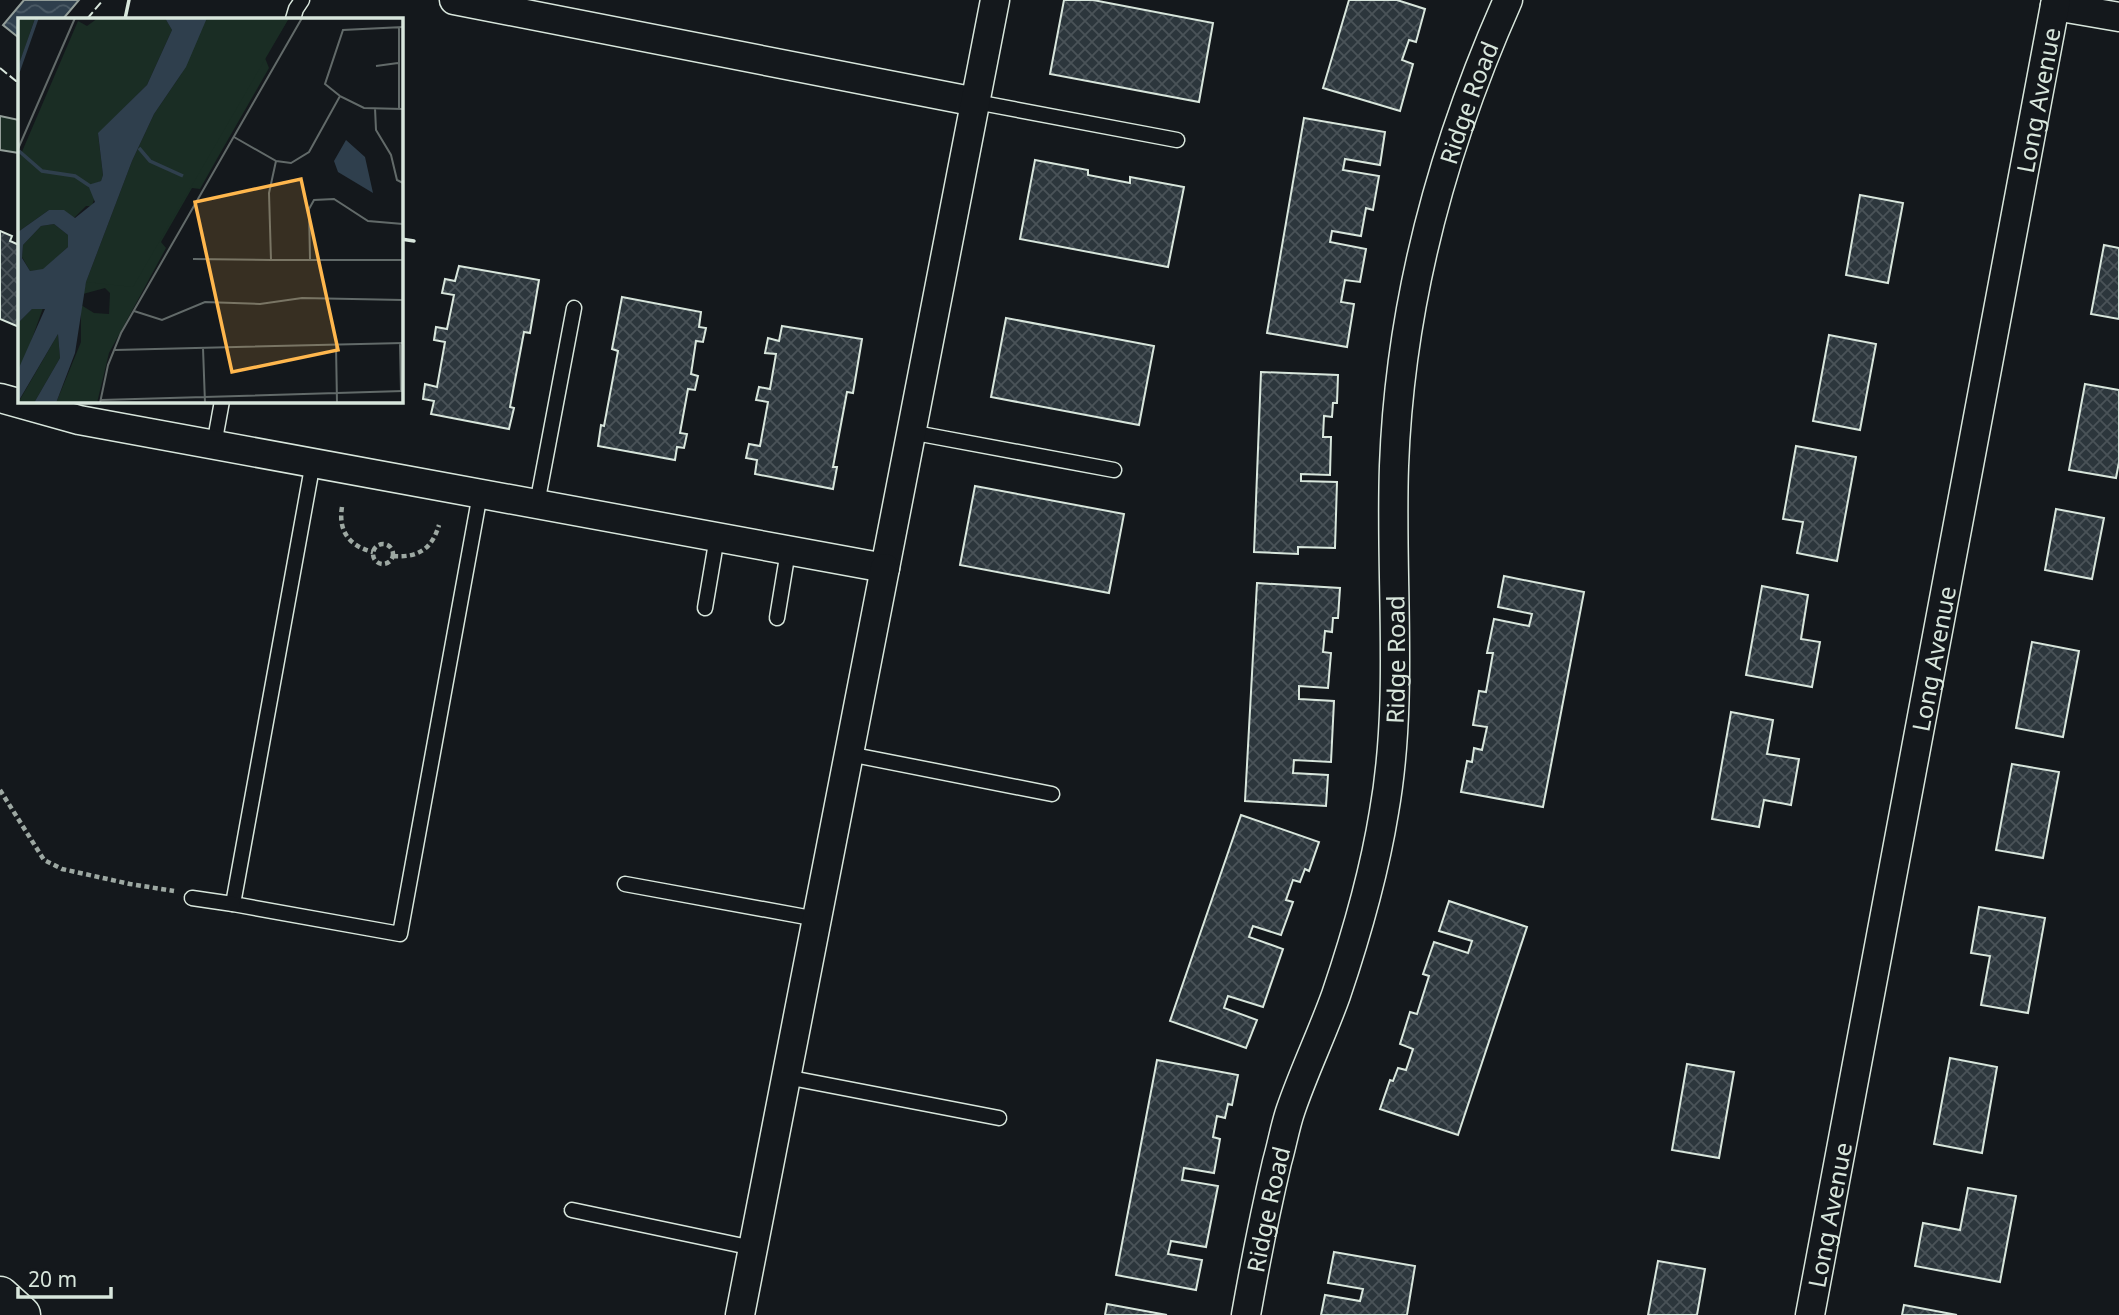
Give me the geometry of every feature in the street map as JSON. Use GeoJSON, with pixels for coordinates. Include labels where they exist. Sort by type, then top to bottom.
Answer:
{"type":"FeatureCollection","features":[{"type":"Feature","properties":{"kind":"main road"},"geometry":{"type":"LineString","coordinates":[[0,1296],[21,1315]]}},
{"type":"Feature","properties":{"kind":"street"},"geometry":{"type":"LineString","coordinates":[[454,0],[976,102]]}},
{"type":"Feature","properties":{"kind":"street"},"geometry":{"type":"LineString","coordinates":[[740,1315],[995,0]]}},
{"type":"Feature","properties":{"kind":"street","name":"Ridge Road"},"geometry":{"type":"LineString","coordinates":[[1246,1315],[1265,1212],[1290,1112],[1336,995],[1372,873],[1393,749],[1394,465],[1401,377],[1412,302],[1443,168],[1483,57],[1508,0]]}},
{"type":"Feature","properties":{"kind":"street"},"geometry":{"type":"LineString","coordinates":[[2056,3],[2119,17]]}},
{"type":"Feature","properties":{"kind":"street","name":"Long Avenue"},"geometry":{"type":"LineString","coordinates":[[1810,1315],[2056,3]]}},
{"type":"Feature","properties":{"kind":"street"},"geometry":{"type":"LineString","coordinates":[[0,398],[79,420],[885,568]]}},
{"type":"Feature","properties":{"kind":"lane"},"geometry":{"type":"LineString","coordinates":[[293,18],[302,0]]}},
{"type":"Feature","properties":{"kind":"lane"},"geometry":{"type":"LineString","coordinates":[[976,102],[1177,140]]}},
{"type":"Feature","properties":{"kind":"lane"},"geometry":{"type":"LineString","coordinates":[[537,504],[574,308]]}},
{"type":"Feature","properties":{"kind":"lane"},"geometry":{"type":"LineString","coordinates":[[214,445],[222,402]]}},
{"type":"Feature","properties":{"kind":"lane"},"geometry":{"type":"LineString","coordinates":[[910,432],[1114,470]]}},
{"type":"Feature","properties":{"kind":"lane"},"geometry":{"type":"LineString","coordinates":[[233,904],[313,463]]}},
{"type":"Feature","properties":{"kind":"lane"},"geometry":{"type":"LineString","coordinates":[[192,898],[400,934],[480,494]]}},
{"type":"Feature","properties":{"kind":"lane"},"geometry":{"type":"LineString","coordinates":[[705,608],[717,537]]}},
{"type":"Feature","properties":{"kind":"lane"},"geometry":{"type":"LineString","coordinates":[[777,618],[788,551]]}},
{"type":"Feature","properties":{"kind":"lane"},"geometry":{"type":"LineString","coordinates":[[849,754],[1052,794]]}},
{"type":"Feature","properties":{"kind":"lane"},"geometry":{"type":"LineString","coordinates":[[625,884],[817,919]]}},
{"type":"Feature","properties":{"kind":"lane"},"geometry":{"type":"LineString","coordinates":[[786,1077],[999,1118]]}},
{"type":"Feature","properties":{"kind":"lane"},"geometry":{"type":"LineString","coordinates":[[572,1210],[753,1248]]}},
{"type":"Feature","properties":{"kind":"path"},"geometry":{"type":"LineString","coordinates":[[342,507],[340,519],[347,538],[355,545],[373,552]]}},
{"type":"Feature","properties":{"kind":"path"},"geometry":{"type":"LineString","coordinates":[[393,556],[406,557],[424,551],[432,542],[439,524]]}},
{"type":"Feature","properties":{"kind":"path"},"geometry":{"type":"LineString","coordinates":[[385,544],[391,547],[393,556],[390,562],[380,564],[375,561],[373,552],[377,545],[385,544]]}},
{"type":"Feature","properties":{"kind":"path"},"geometry":{"type":"LineString","coordinates":[[0,790],[44,860],[62,869],[130,884],[180,891],[192,898]]}},
{"type":"Feature","properties":{"kind":"green space"},"geometry":{"type":"Polygon","coordinates":[[[0,116],[18,120],[18,153],[0,150],[0,116]]]}},
{"type":"Feature","properties":{"kind":"water"},"geometry":{"type":"Polygon","coordinates":[[[24,0],[79,0],[64,18],[18,18],[18,37],[3,25],[24,0]]]}},
{"type":"Feature","properties":{"kind":"building"},"geometry":{"type":"Polygon","coordinates":[[[1064,0],[1093,0],[1213,23],[1199,102],[1050,74],[1064,0]]]}},
{"type":"Feature","properties":{"kind":"building"},"geometry":{"type":"Polygon","coordinates":[[[1349,0],[1397,0],[1425,9],[1416,42],[1409,40],[1402,60],[1413,64],[1400,111],[1323,88],[1349,0]]]}},
{"type":"Feature","properties":{"kind":"building"},"geometry":{"type":"Polygon","coordinates":[[[1304,118],[1385,132],[1380,165],[1345,159],[1343,170],[1379,176],[1373,210],[1366,208],[1361,236],[1332,231],[1330,242],[1366,249],[1360,282],[1345,280],[1341,302],[1354,304],[1347,347],[1267,333],[1304,118]]]}},
{"type":"Feature","properties":{"kind":"building"},"geometry":{"type":"Polygon","coordinates":[[[1035,160],[1088,170],[1088,175],[1130,183],[1130,177],[1184,187],[1168,267],[1020,239],[1035,160]]]}},
{"type":"Feature","properties":{"kind":"building"},"geometry":{"type":"Polygon","coordinates":[[[1860,195],[1903,203],[1888,283],[1846,275],[1860,195]]]}},
{"type":"Feature","properties":{"kind":"building"},"geometry":{"type":"Polygon","coordinates":[[[0,231],[12,236],[10,241],[18,245],[18,327],[0,319],[0,231]]]}},
{"type":"Feature","properties":{"kind":"building"},"geometry":{"type":"Polygon","coordinates":[[[2104,245],[2119,248],[2119,319],[2091,314],[2104,245]]]}},
{"type":"Feature","properties":{"kind":"building"},"geometry":{"type":"Polygon","coordinates":[[[459,266],[539,280],[530,333],[524,332],[510,407],[514,408],[509,429],[431,414],[434,401],[423,399],[425,384],[437,387],[445,342],[434,340],[436,327],[447,329],[454,295],[442,293],[445,279],[455,281],[459,266]]]}},
{"type":"Feature","properties":{"kind":"building"},"geometry":{"type":"Polygon","coordinates":[[[622,297],[701,312],[699,327],[706,328],[703,342],[696,341],[691,374],[698,376],[695,390],[688,389],[680,433],[687,434],[684,448],[677,447],[675,460],[598,446],[618,351],[612,349],[622,297]]]}},
{"type":"Feature","properties":{"kind":"building"},"geometry":{"type":"Polygon","coordinates":[[[1006,318],[1154,346],[1139,425],[991,397],[1006,318]]]}},
{"type":"Feature","properties":{"kind":"building"},"geometry":{"type":"Polygon","coordinates":[[[782,326],[862,339],[853,393],[847,392],[833,467],[837,467],[833,489],[755,474],[757,460],[746,458],[749,444],[760,446],[768,402],[756,400],[759,387],[770,389],[776,354],[765,353],[768,338],[779,341],[782,326]]]}},
{"type":"Feature","properties":{"kind":"building"},"geometry":{"type":"Polygon","coordinates":[[[1829,335],[1876,344],[1860,430],[1813,421],[1829,335]]]}},
{"type":"Feature","properties":{"kind":"building"},"geometry":{"type":"Polygon","coordinates":[[[1261,372],[1338,375],[1337,403],[1333,403],[1332,417],[1324,416],[1323,437],[1331,437],[1330,475],[1301,474],[1301,481],[1337,482],[1335,548],[1298,547],[1298,554],[1254,552],[1261,372]]]}},
{"type":"Feature","properties":{"kind":"building"},"geometry":{"type":"Polygon","coordinates":[[[2085,384],[2119,390],[2119,462],[2116,478],[2069,470],[2085,384]]]}},
{"type":"Feature","properties":{"kind":"building"},"geometry":{"type":"Polygon","coordinates":[[[1796,446],[1856,457],[1837,561],[1797,553],[1803,522],[1783,519],[1796,446]]]}},
{"type":"Feature","properties":{"kind":"building"},"geometry":{"type":"Polygon","coordinates":[[[975,486],[1124,514],[1109,593],[960,565],[975,486]]]}},
{"type":"Feature","properties":{"kind":"building"},"geometry":{"type":"Polygon","coordinates":[[[2056,509],[2104,518],[2092,579],[2045,570],[2056,509]]]}},
{"type":"Feature","properties":{"kind":"building"},"geometry":{"type":"Polygon","coordinates":[[[1504,576],[1584,592],[1543,807],[1461,792],[1467,761],[1472,762],[1474,748],[1482,750],[1487,727],[1473,725],[1479,691],[1486,692],[1493,653],[1487,653],[1494,619],[1529,626],[1532,614],[1498,607],[1504,576]]]}},
{"type":"Feature","properties":{"kind":"building"},"geometry":{"type":"Polygon","coordinates":[[[1257,583],[1340,588],[1338,618],[1333,618],[1332,632],[1325,631],[1323,652],[1331,653],[1328,688],[1299,686],[1299,699],[1334,701],[1331,762],[1294,760],[1293,773],[1328,775],[1326,806],[1245,801],[1257,583]]]}},
{"type":"Feature","properties":{"kind":"building"},"geometry":{"type":"Polygon","coordinates":[[[1762,586],[1808,595],[1801,639],[1820,642],[1812,687],[1746,675],[1762,586]]]}},
{"type":"Feature","properties":{"kind":"building"},"geometry":{"type":"Polygon","coordinates":[[[2032,642],[2079,651],[2063,737],[2016,728],[2032,642]]]}},
{"type":"Feature","properties":{"kind":"building"},"geometry":{"type":"Polygon","coordinates":[[[1731,712],[1773,720],[1767,754],[1799,759],[1791,805],[1764,800],[1759,827],[1712,819],[1731,712]]]}},
{"type":"Feature","properties":{"kind":"building"},"geometry":{"type":"Polygon","coordinates":[[[2012,764],[2059,772],[2043,858],[1996,850],[2012,764]]]}},
{"type":"Feature","properties":{"kind":"building"},"geometry":{"type":"Polygon","coordinates":[[[1241,815],[1319,842],[1309,871],[1305,869],[1300,882],[1293,880],[1286,900],[1293,902],[1281,935],[1253,926],[1249,937],[1283,949],[1263,1007],[1228,996],[1224,1008],[1257,1020],[1246,1048],[1170,1021],[1241,815]]]}},
{"type":"Feature","properties":{"kind":"building"},"geometry":{"type":"Polygon","coordinates":[[[1449,901],[1527,927],[1458,1135],[1380,1109],[1390,1080],[1393,1081],[1398,1068],[1406,1070],[1413,1049],[1400,1044],[1410,1012],[1417,1014],[1429,976],[1423,974],[1434,942],[1468,953],[1472,941],[1439,931],[1449,901]]]}},
{"type":"Feature","properties":{"kind":"building"},"geometry":{"type":"Polygon","coordinates":[[[1979,907],[2045,918],[2028,1013],[1981,1005],[1990,956],[1971,953],[1979,907]]]}},
{"type":"Feature","properties":{"kind":"building"},"geometry":{"type":"Polygon","coordinates":[[[1950,1058],[1997,1067],[1982,1153],[1934,1144],[1950,1058]]]}},
{"type":"Feature","properties":{"kind":"building"},"geometry":{"type":"Polygon","coordinates":[[[1157,1060],[1238,1075],[1232,1105],[1228,1104],[1225,1118],[1217,1116],[1213,1137],[1220,1139],[1214,1173],[1184,1168],[1182,1180],[1218,1186],[1206,1247],[1171,1241],[1168,1254],[1202,1260],[1196,1290],[1116,1275],[1157,1060]]]}},
{"type":"Feature","properties":{"kind":"building"},"geometry":{"type":"Polygon","coordinates":[[[1687,1064],[1734,1072],[1719,1158],[1672,1150],[1687,1064]]]}},
{"type":"Feature","properties":{"kind":"building"},"geometry":{"type":"Polygon","coordinates":[[[1968,1188],[2016,1196],[2000,1282],[1915,1266],[1923,1223],[1960,1230],[1968,1188]]]}},
{"type":"Feature","properties":{"kind":"building"},"geometry":{"type":"Polygon","coordinates":[[[1334,1252],[1415,1266],[1407,1315],[1321,1315],[1325,1295],[1360,1301],[1363,1289],[1328,1283],[1334,1252]]]}},
{"type":"Feature","properties":{"kind":"building"},"geometry":{"type":"Polygon","coordinates":[[[1658,1261],[1705,1269],[1697,1315],[1648,1315],[1658,1261]]]}},
{"type":"Feature","properties":{"kind":"building"},"geometry":{"type":"Polygon","coordinates":[[[1107,1304],[1167,1315],[1105,1315],[1107,1304]]]}},
{"type":"Feature","properties":{"kind":"building"},"geometry":{"type":"Polygon","coordinates":[[[1904,1305],[1957,1315],[1902,1315],[1904,1305]]]}},
{"type":"Feature","properties":{"kind":"fence"},"geometry":{"type":"LineString","coordinates":[[88,18],[103,0]]}},
{"type":"Feature","properties":{"kind":"fence"},"geometry":{"type":"LineString","coordinates":[[0,68],[18,80]]}},
{"type":"Feature","properties":{"kind":"wall"},"geometry":{"type":"LineString","coordinates":[[125,18],[129,0]]}},
{"type":"Feature","properties":{"kind":"wall"},"geometry":{"type":"LineString","coordinates":[[402,239],[414,241]]}}]}
